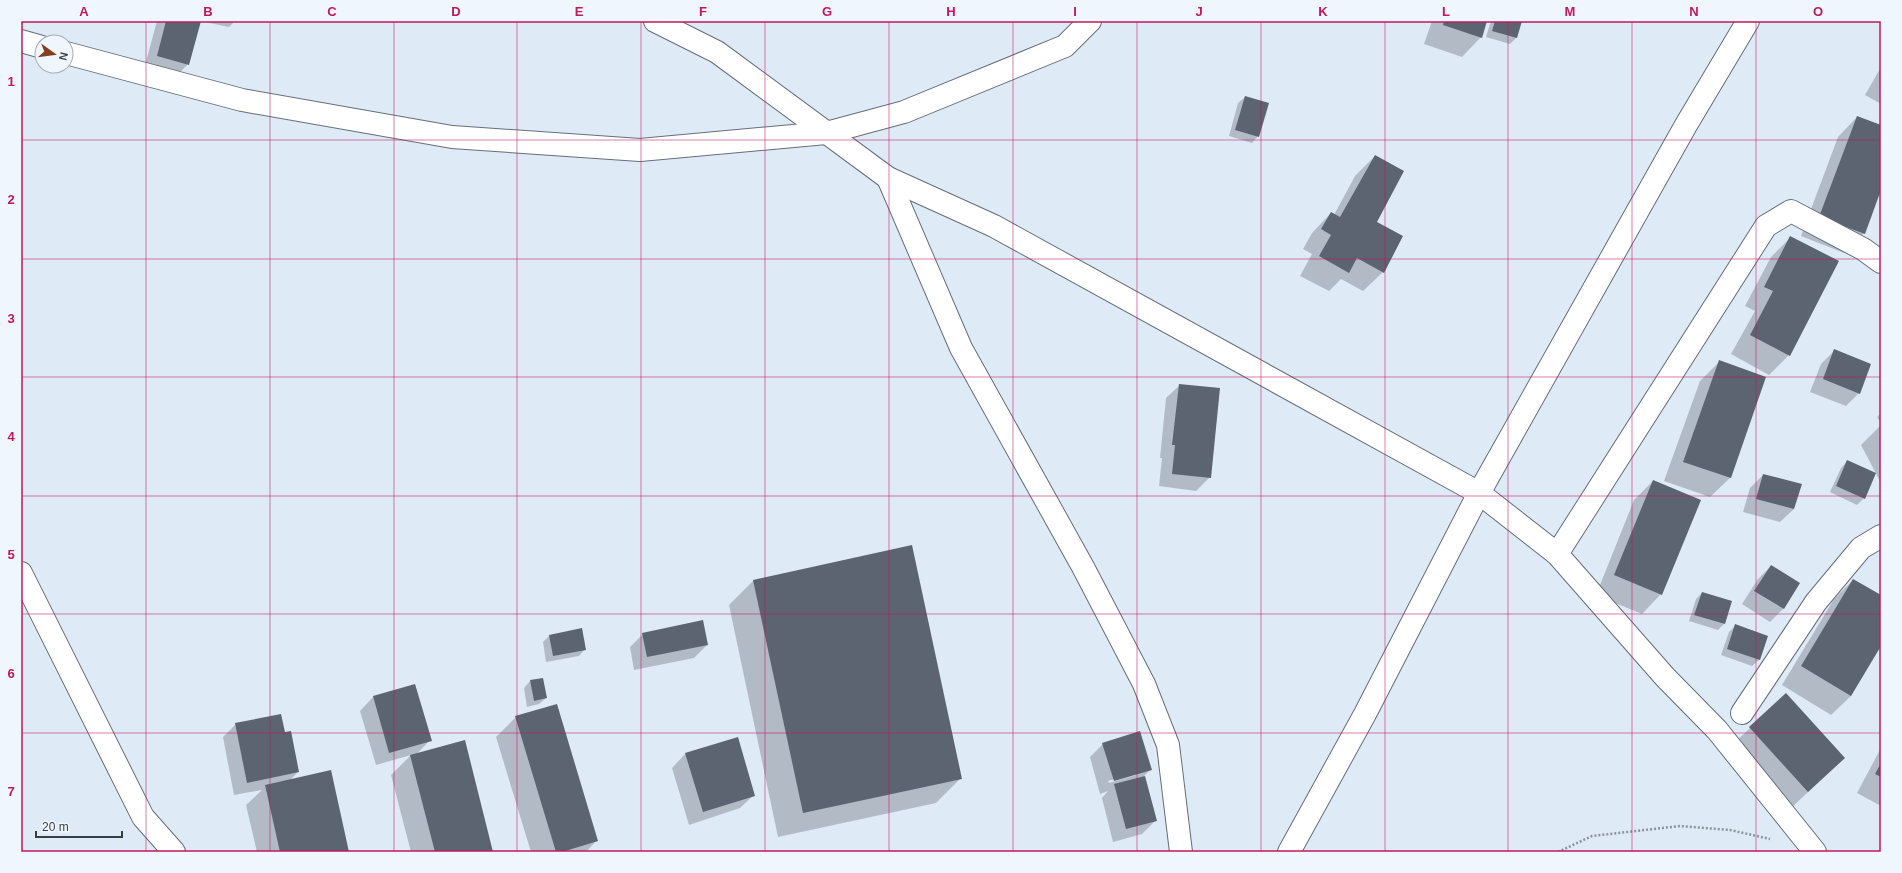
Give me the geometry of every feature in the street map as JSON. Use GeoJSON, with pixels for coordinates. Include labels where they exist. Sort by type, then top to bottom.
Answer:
{"type":"FeatureCollection","features":[{"type":"Feature","properties":{"kind":"street"},"geometry":{"type":"LineString","coordinates":[[655,21],[717,52],[888,178],[994,226],[1479,494],[1557,554],[1665,677],[1717,730],[1813,850]]}},
{"type":"Feature","properties":{"kind":"street"},"geometry":{"type":"LineString","coordinates":[[74,55],[242,100],[452,137],[640,150],[826,133],[904,112],[1065,46],[1090,21]]}},
{"type":"Feature","properties":{"kind":"street"},"geometry":{"type":"LineString","coordinates":[[1289,852],[1365,714],[1479,494],[1686,125],[1748,21]]}},
{"type":"Feature","properties":{"kind":"street"},"geometry":{"type":"LineString","coordinates":[[21,41],[34,44]]}},
{"type":"Feature","properties":{"kind":"street"},"geometry":{"type":"LineString","coordinates":[[888,178],[961,348],[1083,566],[1144,684],[1168,745],[1181,852]]}},
{"type":"Feature","properties":{"kind":"street"},"geometry":{"type":"LineString","coordinates":[[1557,554],[1766,226],[1791,211],[1863,249],[1881,262]]}},
{"type":"Feature","properties":{"kind":"street"},"geometry":{"type":"LineString","coordinates":[[1742,713],[1816,602],[1861,548],[1881,536]]}},
{"type":"Feature","properties":{"kind":"street"},"geometry":{"type":"LineString","coordinates":[[21,573],[143,817],[174,852]]}},
{"type":"Feature","properties":{"kind":"path"},"geometry":{"type":"LineString","coordinates":[[1558,852],[1592,836],[1680,826],[1730,830],[1813,850]]}},
{"type":"Feature","properties":{"kind":"building"},"geometry":{"type":"Polygon","coordinates":[[[166,21],[201,21],[189,65],[157,56],[166,21]]]}},
{"type":"Feature","properties":{"kind":"building"},"geometry":{"type":"Polygon","coordinates":[[[1444,21],[1487,21],[1482,38],[1443,25],[1444,21]]]}},
{"type":"Feature","properties":{"kind":"building"},"geometry":{"type":"Polygon","coordinates":[[[1495,21],[1522,21],[1517,38],[1492,31],[1495,21]]]}},
{"type":"Feature","properties":{"kind":"building"},"geometry":{"type":"Polygon","coordinates":[[[1245,96],[1269,103],[1259,137],[1235,130],[1245,96]]]}},
{"type":"Feature","properties":{"kind":"building"},"geometry":{"type":"Polygon","coordinates":[[[1857,116],[1881,125],[1881,190],[1865,234],[1819,217],[1857,116]]]}},
{"type":"Feature","properties":{"kind":"building"},"geometry":{"type":"Polygon","coordinates":[[[1375,155],[1404,171],[1377,222],[1403,236],[1384,273],[1357,258],[1349,273],[1319,256],[1331,235],[1321,229],[1331,212],[1340,217],[1375,155]]]}},
{"type":"Feature","properties":{"kind":"building"},"geometry":{"type":"Polygon","coordinates":[[[1790,236],[1839,261],[1790,356],[1750,335],[1773,291],[1764,287],[1790,236]]]}},
{"type":"Feature","properties":{"kind":"building"},"geometry":{"type":"Polygon","coordinates":[[[1834,349],[1871,364],[1860,394],[1823,379],[1834,349]]]}},
{"type":"Feature","properties":{"kind":"building"},"geometry":{"type":"Polygon","coordinates":[[[1719,360],[1766,377],[1731,478],[1683,462],[1719,360]]]}},
{"type":"Feature","properties":{"kind":"building"},"geometry":{"type":"Polygon","coordinates":[[[1179,384],[1220,388],[1211,478],[1172,474],[1175,445],[1172,445],[1179,384]]]}},
{"type":"Feature","properties":{"kind":"building"},"geometry":{"type":"Polygon","coordinates":[[[1847,460],[1876,473],[1865,499],[1836,486],[1847,460]]]}},
{"type":"Feature","properties":{"kind":"building"},"geometry":{"type":"Polygon","coordinates":[[[1763,474],[1802,484],[1794,509],[1756,499],[1763,474]]]}},
{"type":"Feature","properties":{"kind":"building"},"geometry":{"type":"Polygon","coordinates":[[[1653,480],[1701,500],[1662,595],[1614,575],[1653,480]]]}},
{"type":"Feature","properties":{"kind":"building"},"geometry":{"type":"Polygon","coordinates":[[[912,545],[962,779],[803,813],[753,580],[912,545]]]}},
{"type":"Feature","properties":{"kind":"building"},"geometry":{"type":"Polygon","coordinates":[[[1771,565],[1800,583],[1784,609],[1754,591],[1771,565]]]}},
{"type":"Feature","properties":{"kind":"building"},"geometry":{"type":"Polygon","coordinates":[[[1853,579],[1881,595],[1881,646],[1851,696],[1801,666],[1853,579]]]}},
{"type":"Feature","properties":{"kind":"building"},"geometry":{"type":"Polygon","coordinates":[[[1702,592],[1732,601],[1725,624],[1694,615],[1702,592]]]}},
{"type":"Feature","properties":{"kind":"building"},"geometry":{"type":"Polygon","coordinates":[[[703,620],[708,645],[647,657],[642,633],[703,620]]]}},
{"type":"Feature","properties":{"kind":"building"},"geometry":{"type":"Polygon","coordinates":[[[1735,624],[1768,636],[1760,660],[1727,649],[1735,624]]]}},
{"type":"Feature","properties":{"kind":"building"},"geometry":{"type":"Polygon","coordinates":[[[582,628],[586,650],[553,656],[549,635],[582,628]]]}},
{"type":"Feature","properties":{"kind":"building"},"geometry":{"type":"Polygon","coordinates":[[[543,678],[547,698],[534,701],[530,680],[543,678]]]}},
{"type":"Feature","properties":{"kind":"building"},"geometry":{"type":"Polygon","coordinates":[[[415,684],[432,741],[389,753],[373,696],[415,684]]]}},
{"type":"Feature","properties":{"kind":"building"},"geometry":{"type":"Polygon","coordinates":[[[1786,693],[1845,758],[1808,792],[1749,727],[1786,693]]]}},
{"type":"Feature","properties":{"kind":"building"},"geometry":{"type":"Polygon","coordinates":[[[557,704],[598,841],[562,852],[556,852],[515,716],[557,704]]]}},
{"type":"Feature","properties":{"kind":"building"},"geometry":{"type":"Polygon","coordinates":[[[281,714],[285,732],[291,731],[299,772],[247,783],[235,723],[281,714]]]}},
{"type":"Feature","properties":{"kind":"building"},"geometry":{"type":"Polygon","coordinates":[[[1140,731],[1152,770],[1114,781],[1102,743],[1140,731]]]}},
{"type":"Feature","properties":{"kind":"building"},"geometry":{"type":"Polygon","coordinates":[[[738,737],[755,796],[703,812],[685,753],[738,737]]]}},
{"type":"Feature","properties":{"kind":"building"},"geometry":{"type":"Polygon","coordinates":[[[465,740],[493,852],[435,852],[410,755],[465,740]]]}},
{"type":"Feature","properties":{"kind":"building"},"geometry":{"type":"Polygon","coordinates":[[[1881,763],[1881,777],[1875,774],[1881,763]]]}},
{"type":"Feature","properties":{"kind":"building"},"geometry":{"type":"Polygon","coordinates":[[[331,770],[349,852],[280,852],[265,785],[331,770]]]}},
{"type":"Feature","properties":{"kind":"building"},"geometry":{"type":"Polygon","coordinates":[[[1145,776],[1157,821],[1126,829],[1114,784],[1145,776]]]}}]}
